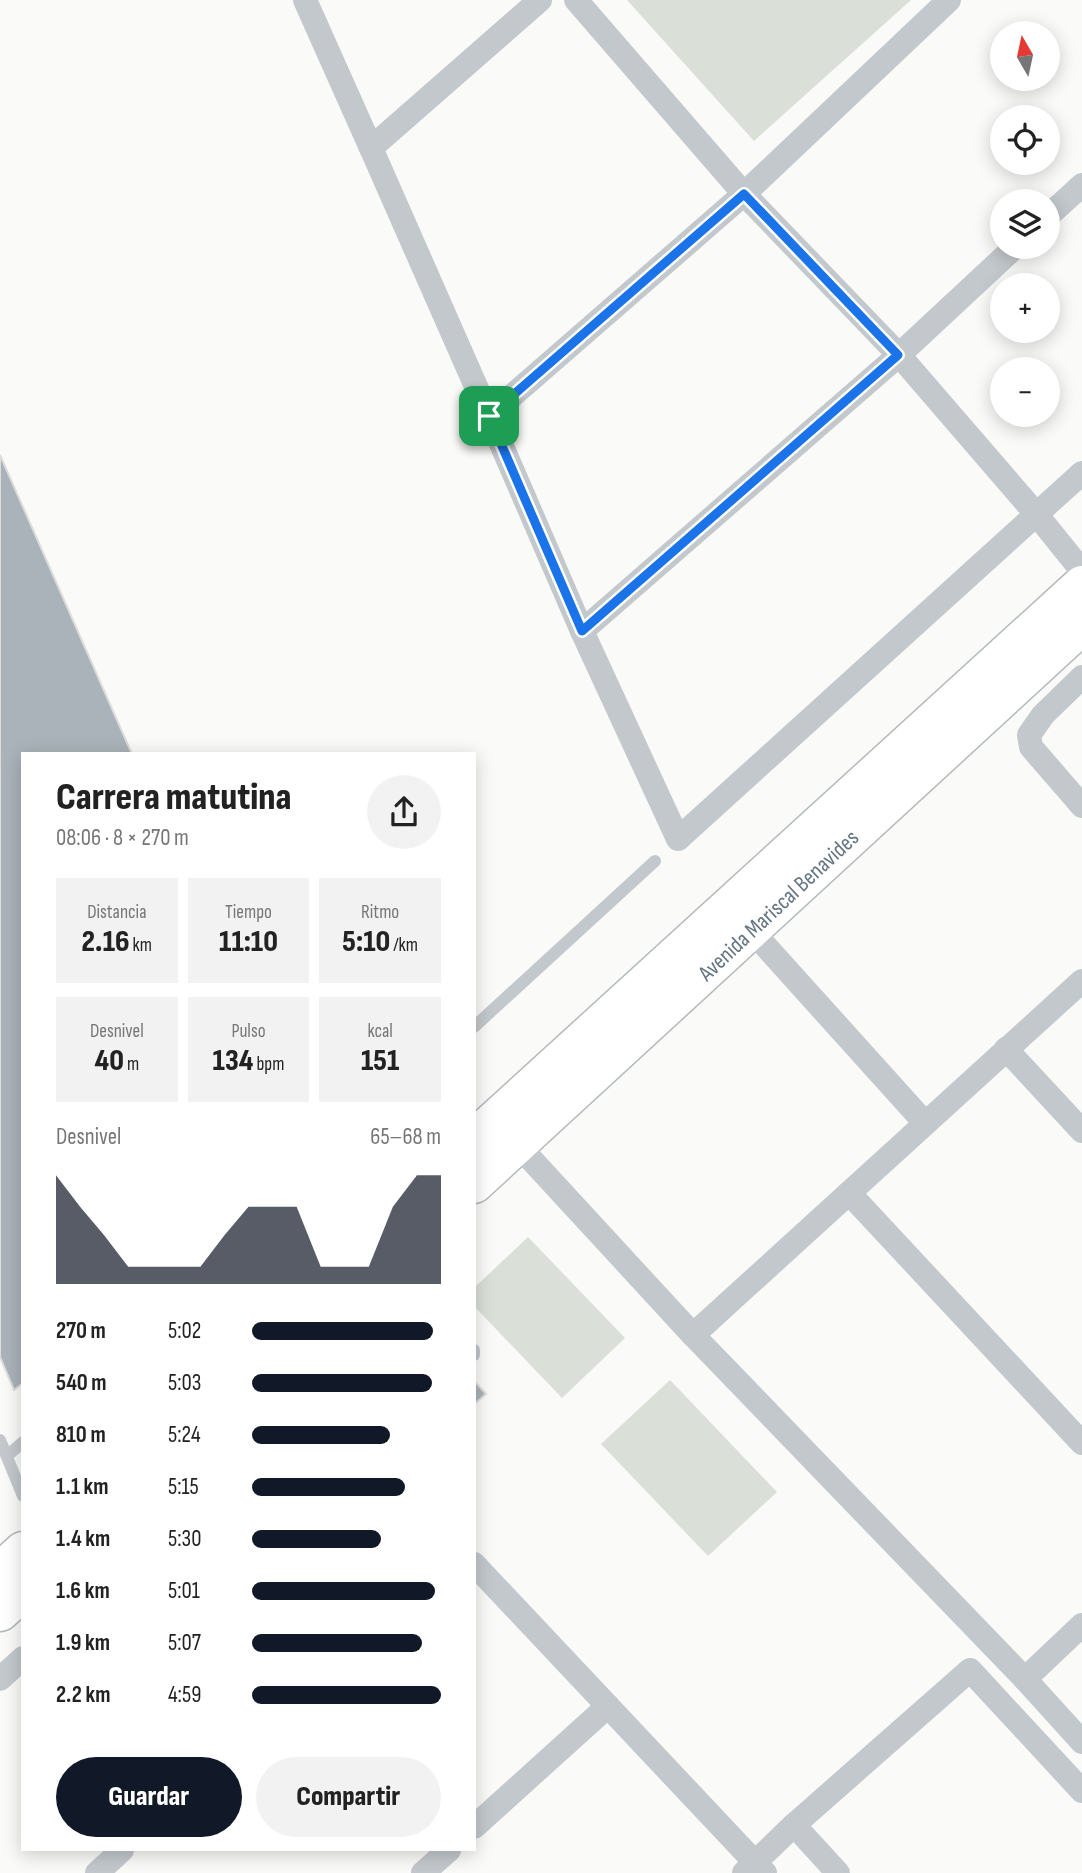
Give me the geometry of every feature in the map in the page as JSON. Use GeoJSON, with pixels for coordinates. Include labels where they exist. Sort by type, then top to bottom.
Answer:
{"type":"FeatureCollection","features":[{"type":"Feature","properties":{"kind":"highway","name":"Avenida Mariscal Benavides"},"geometry":{"type":"LineString","coordinates":[[476,1182],[740,918],[1082,585]]}},
{"type":"Feature","properties":{"kind":"highway","name":"Avenida Mariscal Benavides"},"geometry":{"type":"LineString","coordinates":[[476,1137],[740,918],[1082,625]]}},
{"type":"Feature","properties":{"kind":"highway"},"geometry":{"type":"LineString","coordinates":[[0,1572],[21,1553]]}},
{"type":"Feature","properties":{"kind":"highway"},"geometry":{"type":"LineString","coordinates":[[0,1612],[21,1593]]}},
{"type":"Feature","properties":{"kind":"street"},"geometry":{"type":"LineString","coordinates":[[305,0],[582,631],[678,839],[1082,473]]}},
{"type":"Feature","properties":{"kind":"street"},"geometry":{"type":"LineString","coordinates":[[371,148],[540,0]]}},
{"type":"Feature","properties":{"kind":"street"},"geometry":{"type":"LineString","coordinates":[[576,0],[744,194],[898,355],[1082,571]]}},
{"type":"Feature","properties":{"kind":"street"},"geometry":{"type":"LineString","coordinates":[[489,416],[744,194],[949,0]]}},
{"type":"Feature","properties":{"kind":"street"},"geometry":{"type":"LineString","coordinates":[[1060,205],[1082,185]]}},
{"type":"Feature","properties":{"kind":"street"},"geometry":{"type":"LineString","coordinates":[[582,631],[898,355],[1002,259]]}},
{"type":"Feature","properties":{"kind":"street"},"geometry":{"type":"LineString","coordinates":[[1082,677],[1042,715],[1029,735],[1031,747],[1082,806]]}},
{"type":"Feature","properties":{"kind":"street"},"geometry":{"type":"LineString","coordinates":[[740,918],[925,1123]]}},
{"type":"Feature","properties":{"kind":"street"},"geometry":{"type":"LineString","coordinates":[[693,1335],[1082,981]]}},
{"type":"Feature","properties":{"kind":"street"},"geometry":{"type":"LineString","coordinates":[[1006,1049],[1082,1131]]}},
{"type":"Feature","properties":{"kind":"street"},"geometry":{"type":"LineString","coordinates":[[517,1144],[693,1335],[1025,1679],[1082,1742]]}},
{"type":"Feature","properties":{"kind":"street"},"geometry":{"type":"LineString","coordinates":[[849,1193],[1082,1443]]}},
{"type":"Feature","properties":{"kind":"street"},"geometry":{"type":"LineString","coordinates":[[476,1566],[608,1706],[755,1870],[794,1825],[970,1670],[1082,1791]]}},
{"type":"Feature","properties":{"kind":"street"},"geometry":{"type":"LineString","coordinates":[[1025,1679],[1082,1625]]}},
{"type":"Feature","properties":{"kind":"street"},"geometry":{"type":"LineString","coordinates":[[0,1679],[21,1660]]}},
{"type":"Feature","properties":{"kind":"street"},"geometry":{"type":"LineString","coordinates":[[476,1825],[608,1706]]}},
{"type":"Feature","properties":{"kind":"street"},"geometry":{"type":"LineString","coordinates":[[794,1825],[838,1873]]}},
{"type":"Feature","properties":{"kind":"street"},"geometry":{"type":"LineString","coordinates":[[97,1873],[121,1851]]}},
{"type":"Feature","properties":{"kind":"street"},"geometry":{"type":"LineString","coordinates":[[423,1873],[448,1851]]}},
{"type":"Feature","properties":{"kind":"lane"},"geometry":{"type":"LineString","coordinates":[[476,1025],[655,861]]}},
{"type":"Feature","properties":{"kind":"lane"},"geometry":{"type":"LineString","coordinates":[[0,1440],[21,1491]]}},
{"type":"Feature","properties":{"kind":"lane"},"geometry":{"type":"LineString","coordinates":[[7,1456],[21,1444]]}},
{"type":"Feature","properties":{"kind":"shaded area"},"geometry":{"type":"Polygon","coordinates":[[[627,0],[911,0],[754,141],[627,0]]]}},
{"type":"Feature","properties":{"kind":"shaded area"},"geometry":{"type":"Polygon","coordinates":[[[528,1237],[625,1338],[562,1398],[476,1308],[476,1286],[528,1237]]]}},
{"type":"Feature","properties":{"kind":"shaded area"},"geometry":{"type":"Polygon","coordinates":[[[670,1380],[777,1492],[708,1556],[601,1444],[670,1380]]]}},
{"type":"Feature","properties":{"kind":"building"},"geometry":{"type":"Polygon","coordinates":[[[0,455],[131,752],[21,752],[21,1385],[14,1390],[0,1357],[0,455]]]}},
{"type":"Feature","properties":{"kind":"building"},"geometry":{"type":"Polygon","coordinates":[[[476,1383],[486,1394],[476,1402],[476,1383]]]}},
{"type":"Feature","properties":{"kind":"route"},"geometry":{"type":"LineString","coordinates":[[744,194],[898,355],[582,631],[489,416],[744,194]]}}]}
